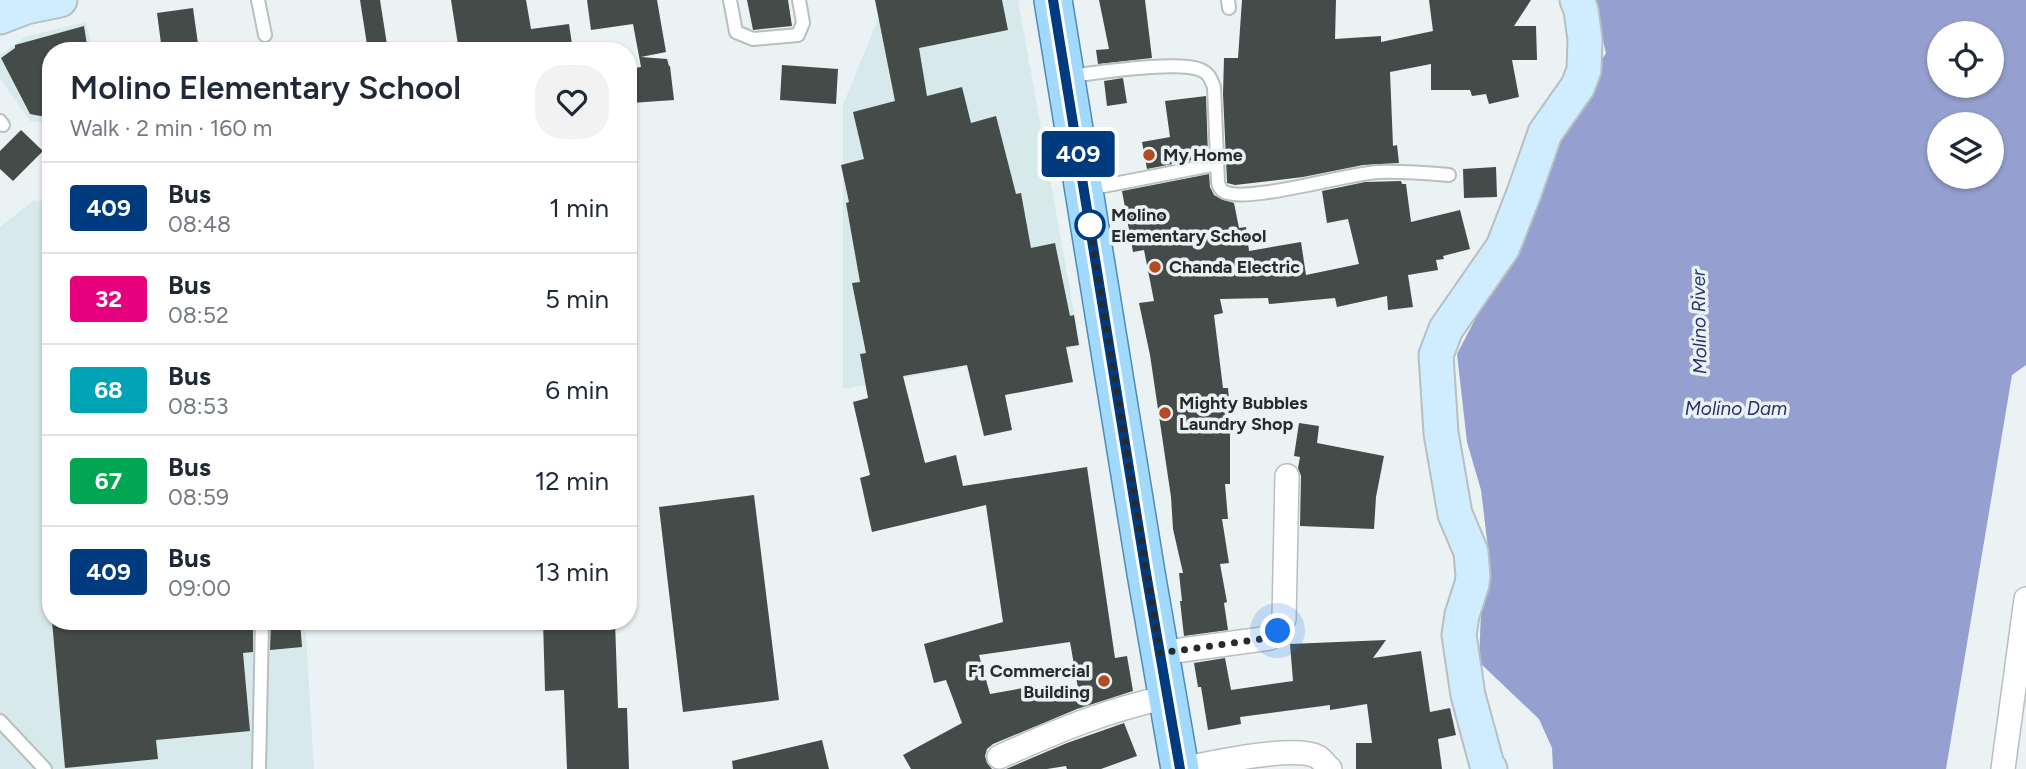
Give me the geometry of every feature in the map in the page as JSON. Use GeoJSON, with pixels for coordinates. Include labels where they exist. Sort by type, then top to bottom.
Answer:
{"type":"FeatureCollection","features":[{"type":"Feature","properties":{"kind":"main road"},"geometry":{"type":"LineString","coordinates":[[1054,0],[1180,769]]}},
{"type":"Feature","properties":{"kind":"street"},"geometry":{"type":"LineString","coordinates":[[17,8],[60,0]]}},
{"type":"Feature","properties":{"kind":"street"},"geometry":{"type":"LineString","coordinates":[[1490,769],[1472,715],[1459,635],[1473,576],[1471,552],[1455,514],[1441,433],[1436,355],[1446,329],[1503,247],[1545,133],[1578,86],[1584,69],[1585,39],[1577,0]]}},
{"type":"Feature","properties":{"kind":"street"},"geometry":{"type":"LineString","coordinates":[[1160,653],[1269,638],[1278,631],[1284,619],[1287,476]]}},
{"type":"Feature","properties":{"kind":"street"},"geometry":{"type":"LineString","coordinates":[[2003,769],[2026,599]]}},
{"type":"Feature","properties":{"kind":"street"},"geometry":{"type":"LineString","coordinates":[[999,757],[1072,724],[1128,705],[1168,697]]}},
{"type":"Feature","properties":{"kind":"street"},"geometry":{"type":"LineString","coordinates":[[1180,769],[1287,753],[1318,757],[1330,769]]}},
{"type":"Feature","properties":{"kind":"lane"},"geometry":{"type":"LineString","coordinates":[[258,0],[265,35]]}},
{"type":"Feature","properties":{"kind":"lane"},"geometry":{"type":"LineString","coordinates":[[730,0],[736,32],[753,39],[798,35],[803,23],[799,0]]}},
{"type":"Feature","properties":{"kind":"lane"},"geometry":{"type":"LineString","coordinates":[[1066,77],[1158,67],[1200,69],[1209,74],[1214,87],[1220,188],[1224,192],[1259,193],[1376,172],[1449,175]]}},
{"type":"Feature","properties":{"kind":"lane"},"geometry":{"type":"LineString","coordinates":[[1084,190],[1217,164]]}},
{"type":"Feature","properties":{"kind":"lane"},"geometry":{"type":"LineString","coordinates":[[259,769],[262,630]]}},
{"type":"Feature","properties":{"kind":"lane"},"geometry":{"type":"LineString","coordinates":[[0,721],[45,769]]}},
{"type":"Feature","properties":{"kind":"shaded area","name":"Molino Elementary School"},"geometry":{"type":"Polygon","coordinates":[[[987,0],[1018,0],[1080,346],[843,389],[843,105],[878,19],[987,0]]]}},
{"type":"Feature","properties":{"kind":"shaded area"},"geometry":{"type":"Polygon","coordinates":[[[86,22],[90,42],[42,42],[42,123],[30,121],[0,79],[0,55],[25,37],[86,22]]]}},
{"type":"Feature","properties":{"kind":"shaded area"},"geometry":{"type":"Polygon","coordinates":[[[34,200],[42,201],[42,630],[306,630],[314,769],[0,769],[0,227],[34,200]]]}},
{"type":"Feature","properties":{"kind":"water","name":"Molino Dam"},"geometry":{"type":"Polygon","coordinates":[[[1593,0],[2026,0],[2026,365],[2012,375],[1946,769],[1553,769],[1552,748],[1539,719],[1479,662],[1481,611],[1491,573],[1481,490],[1467,442],[1457,354],[1482,306],[1524,244],[1546,164],[1577,100],[1606,53],[1593,0]]]}},
{"type":"Feature","properties":{"kind":"building"},"geometry":{"type":"Polygon","coordinates":[[[360,0],[380,0],[387,42],[367,42],[360,0]]]}},
{"type":"Feature","properties":{"kind":"building"},"geometry":{"type":"Polygon","coordinates":[[[451,0],[526,0],[531,29],[569,24],[572,42],[458,42],[451,0]]]}},
{"type":"Feature","properties":{"kind":"building"},"geometry":{"type":"Polygon","coordinates":[[[587,0],[657,0],[666,52],[641,57],[667,59],[674,100],[637,103],[637,68],[641,67],[633,24],[591,30],[587,0]]]}},
{"type":"Feature","properties":{"kind":"building"},"geometry":{"type":"Polygon","coordinates":[[[747,0],[788,0],[792,26],[753,30],[747,0]]]}},
{"type":"Feature","properties":{"kind":"building"},"geometry":{"type":"Polygon","coordinates":[[[875,0],[1002,0],[1008,30],[919,48],[927,96],[962,87],[971,123],[996,116],[1016,194],[1021,193],[1031,248],[1055,243],[1070,316],[1074,315],[1079,345],[1066,347],[1073,382],[1005,395],[1012,430],[984,436],[967,365],[903,376],[925,463],[956,455],[963,486],[1087,467],[1115,658],[1127,656],[1133,691],[1077,709],[993,744],[987,749],[985,756],[992,769],[911,769],[903,755],[962,723],[946,680],[934,683],[924,644],[1003,622],[986,505],[872,532],[860,478],[870,475],[853,402],[868,398],[860,354],[866,353],[852,283],[860,282],[841,165],[864,159],[853,112],[895,101],[875,0]],[[1070,642],[979,655],[990,694],[1029,687],[1031,698],[1078,688],[1070,642]]]}},
{"type":"Feature","properties":{"kind":"building"},"geometry":{"type":"Polygon","coordinates":[[[1099,0],[1145,0],[1152,58],[1098,64],[1096,50],[1109,49],[1099,0]]]}},
{"type":"Feature","properties":{"kind":"building"},"geometry":{"type":"Polygon","coordinates":[[[1242,0],[1336,0],[1335,39],[1381,36],[1381,42],[1433,31],[1429,0],[1531,0],[1514,26],[1536,26],[1537,60],[1512,60],[1519,97],[1489,104],[1486,94],[1472,96],[1470,90],[1431,90],[1431,64],[1390,72],[1393,146],[1397,145],[1399,163],[1363,165],[1303,177],[1235,185],[1227,183],[1224,58],[1238,58],[1242,0]]]}},
{"type":"Feature","properties":{"kind":"building"},"geometry":{"type":"Polygon","coordinates":[[[193,8],[198,42],[161,42],[157,13],[193,8]]]}},
{"type":"Feature","properties":{"kind":"building"},"geometry":{"type":"Polygon","coordinates":[[[84,26],[87,42],[42,42],[42,116],[30,114],[1,58],[15,48],[15,45],[84,26]]]}},
{"type":"Feature","properties":{"kind":"building"},"geometry":{"type":"Polygon","coordinates":[[[782,65],[838,69],[836,104],[780,100],[782,65]]]}},
{"type":"Feature","properties":{"kind":"building"},"geometry":{"type":"Polygon","coordinates":[[[1123,78],[1127,103],[1107,106],[1104,81],[1123,78]]]}},
{"type":"Feature","properties":{"kind":"building"},"geometry":{"type":"Polygon","coordinates":[[[1206,96],[1208,157],[1147,169],[1142,142],[1170,137],[1165,101],[1206,96]]]}},
{"type":"Feature","properties":{"kind":"building"},"geometry":{"type":"Polygon","coordinates":[[[21,130],[42,152],[13,181],[0,169],[0,151],[21,130]]]}},
{"type":"Feature","properties":{"kind":"building"},"geometry":{"type":"Polygon","coordinates":[[[1496,167],[1497,197],[1464,198],[1463,169],[1496,167]]]}},
{"type":"Feature","properties":{"kind":"building"},"geometry":{"type":"Polygon","coordinates":[[[1209,174],[1214,195],[1234,203],[1239,228],[1246,227],[1249,251],[1301,242],[1306,275],[1359,264],[1348,219],[1327,223],[1322,191],[1365,182],[1401,181],[1406,184],[1411,222],[1460,210],[1470,249],[1436,260],[1438,270],[1408,275],[1413,307],[1388,310],[1387,296],[1337,307],[1335,298],[1269,304],[1268,298],[1220,299],[1223,313],[1214,315],[1223,388],[1228,388],[1230,411],[1230,484],[1225,484],[1228,519],[1222,519],[1229,563],[1220,564],[1227,602],[1224,603],[1228,630],[1184,636],[1179,573],[1183,573],[1173,529],[1171,497],[1150,355],[1139,303],[1154,301],[1144,250],[1133,252],[1122,191],[1209,174]]]}},
{"type":"Feature","properties":{"kind":"building"},"geometry":{"type":"Polygon","coordinates":[[[1299,423],[1319,426],[1317,443],[1384,456],[1376,497],[1374,529],[1300,526],[1300,457],[1294,456],[1299,423]]]}},
{"type":"Feature","properties":{"kind":"building"},"geometry":{"type":"Polygon","coordinates":[[[754,495],[779,700],[683,712],[659,507],[754,495]]]}},
{"type":"Feature","properties":{"kind":"building"},"geometry":{"type":"Polygon","coordinates":[[[53,630],[253,630],[253,652],[243,653],[250,731],[156,740],[158,759],[65,768],[53,630]]]}},
{"type":"Feature","properties":{"kind":"building"},"geometry":{"type":"Polygon","coordinates":[[[271,630],[301,630],[302,647],[270,650],[271,630]]]}},
{"type":"Feature","properties":{"kind":"building"},"geometry":{"type":"Polygon","coordinates":[[[543,630],[615,630],[618,708],[627,708],[629,769],[567,769],[564,690],[545,691],[543,630]]]}},
{"type":"Feature","properties":{"kind":"building"},"geometry":{"type":"Polygon","coordinates":[[[1386,640],[1373,658],[1421,651],[1430,712],[1450,708],[1456,735],[1438,739],[1442,769],[1356,769],[1356,743],[1372,743],[1367,704],[1330,710],[1330,705],[1240,717],[1241,724],[1208,730],[1194,663],[1225,658],[1231,690],[1293,681],[1290,644],[1386,640]]]}},
{"type":"Feature","properties":{"kind":"building"},"geometry":{"type":"Polygon","coordinates":[[[1124,723],[1137,756],[1101,769],[1067,769],[1066,766],[1006,769],[1067,743],[1124,723]]]}},
{"type":"Feature","properties":{"kind":"building"},"geometry":{"type":"Polygon","coordinates":[[[822,740],[829,769],[733,769],[732,761],[822,740]]]}},
{"type":"Feature","properties":{"kind":"bus line","name":"409"},"geometry":{"type":"LineString","coordinates":[[1053,0],[1180,769]]}},
{"type":"Feature","properties":{"kind":"place","name":"My Home"},"geometry":{"type":"Point","coordinates":[1149,155]}},
{"type":"Feature","properties":{"kind":"place","name":"Molino Elementary School"},"geometry":{"type":"Point","coordinates":[1090,225]}},
{"type":"Feature","properties":{"kind":"place","name":"Chanda Electric"},"geometry":{"type":"Point","coordinates":[1155,267]}},
{"type":"Feature","properties":{"kind":"place","name":"Mighty Bubbles Laundry Shop"},"geometry":{"type":"Point","coordinates":[1165,413]}},
{"type":"Feature","properties":{"kind":"place","name":"F1 Commercial Building"},"geometry":{"type":"Point","coordinates":[1104,681]}},
{"type":"Feature","properties":{"kind":"route"},"geometry":{"type":"LineString","coordinates":[[1090,225],[1088,215],[1160,653],[1269,638],[1278,631]]}},
{"type":"Feature","properties":{"kind":"water label","name":"Molino River"},"geometry":{"type":"Point","coordinates":[1699,322]}}]}
